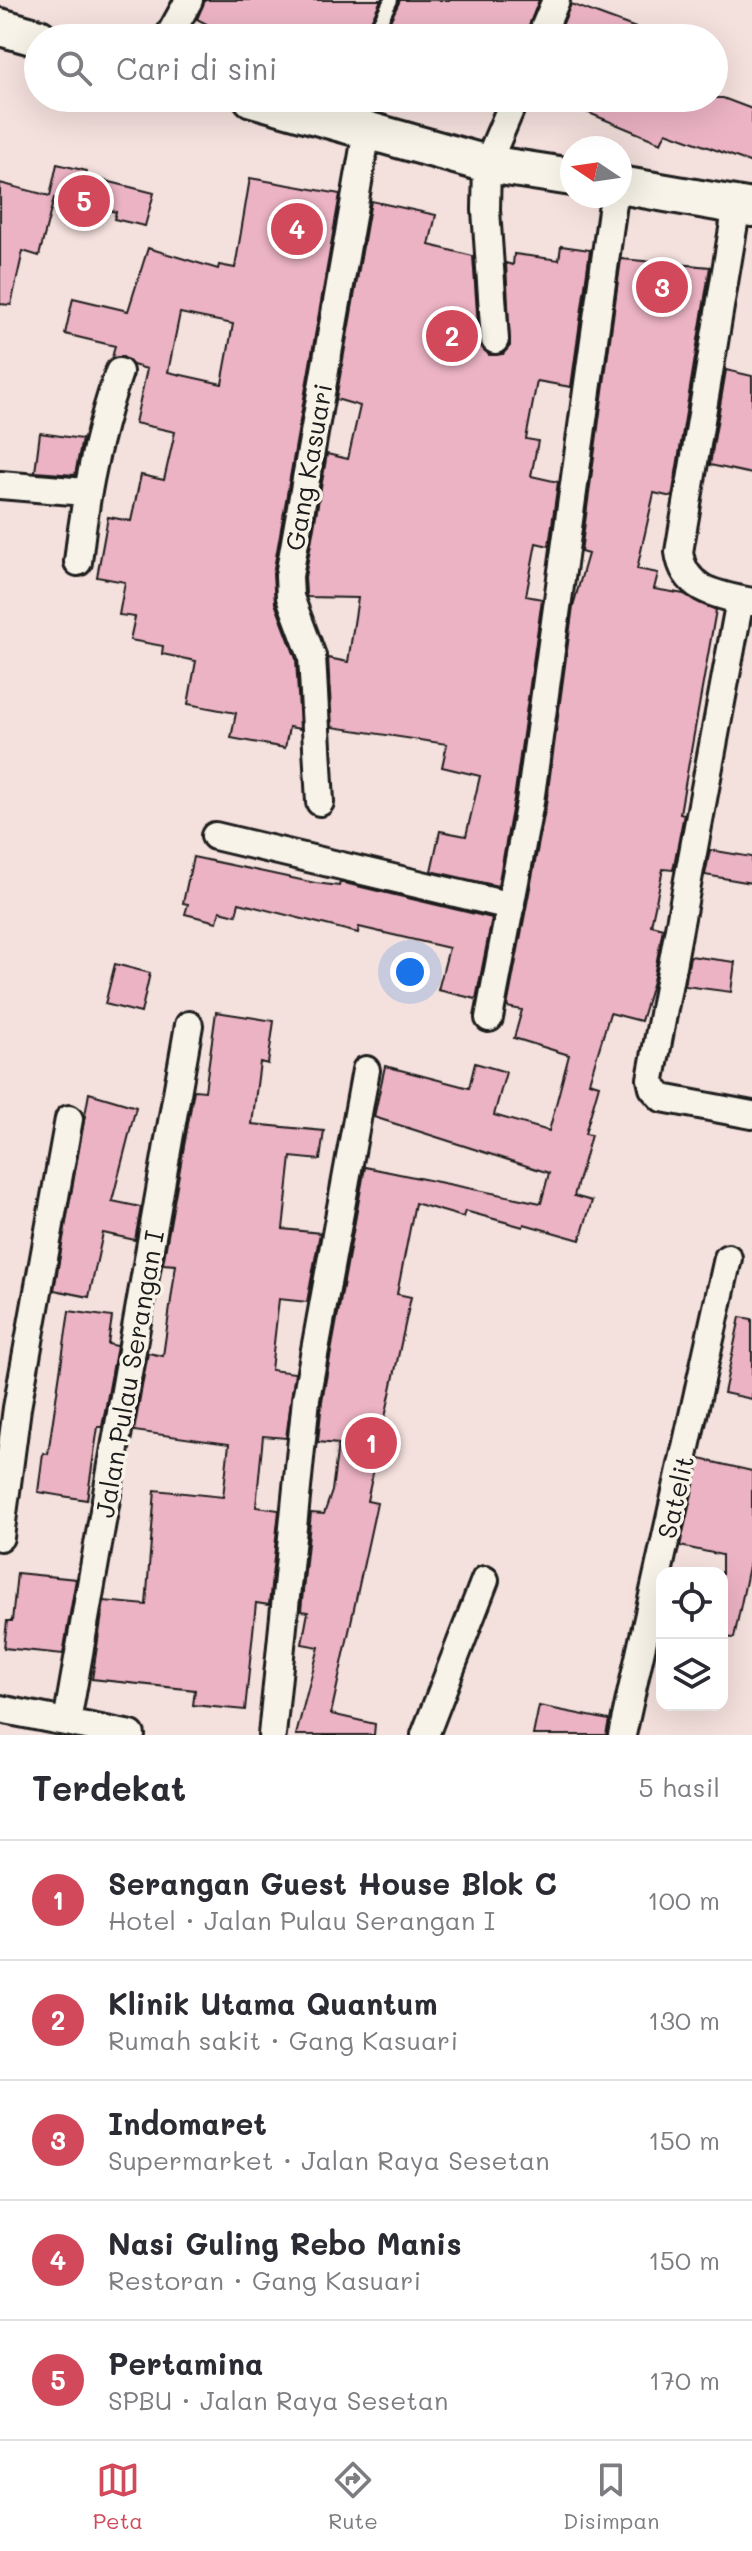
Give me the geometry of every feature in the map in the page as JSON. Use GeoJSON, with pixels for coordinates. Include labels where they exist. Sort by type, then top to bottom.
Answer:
{"type":"FeatureCollection","features":[{"type":"Feature","properties":{"kind":"main road"},"geometry":{"type":"LineString","coordinates":[[0,27],[24,34]]}},
{"type":"Feature","properties":{"kind":"main road"},"geometry":{"type":"LineString","coordinates":[[339,112],[367,131],[487,164],[560,175]]}},
{"type":"Feature","properties":{"kind":"main road"},"geometry":{"type":"LineString","coordinates":[[632,187],[745,206]]}},
{"type":"Feature","properties":{"kind":"street"},"geometry":{"type":"LineString","coordinates":[[176,24],[189,0]]}},
{"type":"Feature","properties":{"kind":"street"},"geometry":{"type":"LineString","coordinates":[[546,24],[556,0]]}},
{"type":"Feature","properties":{"kind":"street"},"geometry":{"type":"LineString","coordinates":[[495,340],[486,210],[487,164],[509,112]]}},
{"type":"Feature","properties":{"kind":"street","name":"Gang Kasuari"},"geometry":{"type":"LineString","coordinates":[[320,802],[312,656],[290,597],[289,576],[367,131]]}},
{"type":"Feature","properties":{"kind":"street"},"geometry":{"type":"LineString","coordinates":[[745,206],[679,552],[681,567],[689,581],[704,590],[746,601],[651,1079],[662,1098],[752,1115]]}},
{"type":"Feature","properties":{"kind":"street"},"geometry":{"type":"LineString","coordinates":[[489,1018],[530,802],[612,208]]}},
{"type":"Feature","properties":{"kind":"street"},"geometry":{"type":"LineString","coordinates":[[78,562],[85,492],[101,421],[119,372]]}},
{"type":"Feature","properties":{"kind":"street"},"geometry":{"type":"LineString","coordinates":[[0,485],[85,492]]}},
{"type":"Feature","properties":{"kind":"street"},"geometry":{"type":"LineString","coordinates":[[215,836],[511,906]]}},
{"type":"Feature","properties":{"kind":"street","name":"Jalan Pulau Serangan I"},"geometry":{"type":"LineString","coordinates":[[67,1722],[189,1025]]}},
{"type":"Feature","properties":{"kind":"street"},"geometry":{"type":"LineString","coordinates":[[272,1735],[306,1399],[366,1070]]}},
{"type":"Feature","properties":{"kind":"street"},"geometry":{"type":"LineString","coordinates":[[0,1537],[25,1362],[69,1119]]}},
{"type":"Feature","properties":{"kind":"street","name":"Satelit"},"geometry":{"type":"LineString","coordinates":[[622,1735],[728,1258]]}},
{"type":"Feature","properties":{"kind":"street"},"geometry":{"type":"LineString","coordinates":[[425,1735],[485,1580]]}},
{"type":"Feature","properties":{"kind":"street"},"geometry":{"type":"LineString","coordinates":[[0,1709],[131,1735]]}},
{"type":"Feature","properties":{"kind":"lane"},"geometry":{"type":"LineString","coordinates":[[379,24],[391,0]]}},
{"type":"Feature","properties":{"kind":"building"},"geometry":{"type":"Polygon","coordinates":[[[205,0],[381,0],[370,24],[206,24],[197,19],[205,0]]]}},
{"type":"Feature","properties":{"kind":"building"},"geometry":{"type":"Polygon","coordinates":[[[400,0],[539,0],[530,24],[389,24],[400,0]]]}},
{"type":"Feature","properties":{"kind":"building"},"geometry":{"type":"Polygon","coordinates":[[[571,4],[625,24],[563,24],[571,4]]]}},
{"type":"Feature","properties":{"kind":"building"},"geometry":{"type":"Polygon","coordinates":[[[728,100],[752,109],[752,163],[666,132],[661,143],[587,112],[728,112],[728,100]]]}},
{"type":"Feature","properties":{"kind":"building"},"geometry":{"type":"Polygon","coordinates":[[[57,164],[87,171],[86,176],[154,193],[145,226],[114,219],[116,212],[54,198],[39,256],[23,251],[11,305],[0,304],[0,183],[50,196],[57,164]]]}},
{"type":"Feature","properties":{"kind":"building"},"geometry":{"type":"Polygon","coordinates":[[[250,178],[340,194],[273,574],[275,603],[296,659],[300,729],[289,727],[285,748],[231,738],[236,713],[188,704],[196,661],[162,654],[163,646],[130,640],[135,617],[119,615],[125,582],[97,577],[108,517],[131,521],[141,475],[164,480],[175,432],[135,423],[147,369],[133,365],[123,357],[112,358],[115,346],[65,334],[73,298],[128,311],[148,248],[218,269],[219,265],[235,268],[250,178]],[[180,313],[168,372],[222,384],[233,324],[180,313]]]}},
{"type":"Feature","properties":{"kind":"building"},"geometry":{"type":"Polygon","coordinates":[[[371,201],[436,215],[429,245],[473,256],[479,341],[489,355],[503,354],[510,346],[506,263],[513,265],[514,254],[559,260],[561,246],[590,250],[571,387],[537,381],[526,439],[538,441],[531,476],[558,482],[549,546],[536,543],[526,596],[542,599],[514,799],[498,886],[431,871],[440,831],[466,836],[480,776],[442,767],[447,744],[332,727],[328,658],[348,662],[358,598],[307,597],[306,594],[305,577],[327,454],[348,459],[360,406],[336,399],[371,201]]]}},
{"type":"Feature","properties":{"kind":"building"},"geometry":{"type":"Polygon","coordinates":[[[621,259],[710,267],[672,497],[654,493],[637,569],[658,573],[654,589],[684,594],[716,610],[673,870],[663,869],[651,925],[663,928],[653,981],[641,1021],[610,1013],[589,1082],[599,1085],[585,1134],[591,1135],[574,1196],[592,1201],[580,1240],[524,1224],[523,1227],[465,1211],[463,1217],[415,1203],[397,1294],[411,1297],[367,1501],[377,1503],[331,1714],[375,1724],[374,1735],[296,1735],[319,1647],[302,1644],[308,1612],[301,1611],[311,1513],[324,1514],[332,1491],[338,1444],[318,1442],[322,1401],[365,1167],[541,1203],[549,1173],[374,1117],[385,1066],[469,1088],[475,1063],[506,1072],[494,1115],[549,1131],[569,1055],[514,1038],[522,1010],[507,1007],[546,805],[573,606],[588,554],[581,552],[621,259]]]}},
{"type":"Feature","properties":{"kind":"building"},"geometry":{"type":"Polygon","coordinates":[[[726,370],[752,376],[752,474],[710,465],[726,370]]]}},
{"type":"Feature","properties":{"kind":"building"},"geometry":{"type":"Polygon","coordinates":[[[40,433],[82,439],[75,475],[35,472],[40,433]]]}},
{"type":"Feature","properties":{"kind":"building"},"geometry":{"type":"Polygon","coordinates":[[[710,850],[752,857],[752,883],[705,875],[710,850]]]}},
{"type":"Feature","properties":{"kind":"building"},"geometry":{"type":"Polygon","coordinates":[[[193,857],[315,883],[339,886],[340,882],[492,918],[476,999],[438,990],[449,948],[359,927],[358,933],[239,903],[236,915],[220,911],[217,922],[185,914],[188,904],[183,903],[193,857]]]}},
{"type":"Feature","properties":{"kind":"building"},"geometry":{"type":"Polygon","coordinates":[[[690,956],[735,962],[731,992],[685,986],[690,956]]]}},
{"type":"Feature","properties":{"kind":"building"},"geometry":{"type":"Polygon","coordinates":[[[115,964],[150,973],[141,1013],[105,1004],[115,964]]]}},
{"type":"Feature","properties":{"kind":"building"},"geometry":{"type":"Polygon","coordinates":[[[216,1012],[274,1021],[268,1064],[260,1062],[252,1124],[324,1131],[320,1160],[291,1157],[283,1229],[320,1233],[307,1302],[279,1299],[271,1370],[295,1373],[286,1438],[263,1436],[256,1507],[279,1510],[269,1605],[256,1603],[245,1710],[193,1705],[195,1690],[92,1679],[104,1601],[146,1605],[155,1490],[223,1497],[229,1444],[134,1431],[148,1353],[163,1356],[176,1265],[163,1264],[194,1090],[205,1091],[216,1012]]]}},
{"type":"Feature","properties":{"kind":"building"},"geometry":{"type":"Polygon","coordinates":[[[89,1093],[136,1107],[112,1201],[141,1207],[135,1240],[103,1233],[89,1297],[54,1290],[89,1093]]]}},
{"type":"Feature","properties":{"kind":"building"},"geometry":{"type":"Polygon","coordinates":[[[69,1311],[112,1317],[108,1344],[117,1346],[102,1427],[98,1427],[87,1500],[38,1492],[43,1453],[48,1454],[69,1311]]]}},
{"type":"Feature","properties":{"kind":"building"},"geometry":{"type":"Polygon","coordinates":[[[740,1317],[752,1319],[752,1399],[724,1393],[740,1317]]]}},
{"type":"Feature","properties":{"kind":"building"},"geometry":{"type":"Polygon","coordinates":[[[700,1459],[752,1471],[752,1552],[734,1638],[728,1638],[728,1567],[722,1567],[722,1555],[680,1546],[700,1459]]]}},
{"type":"Feature","properties":{"kind":"building"},"geometry":{"type":"Polygon","coordinates":[[[17,1573],[76,1579],[63,1654],[4,1648],[7,1621],[12,1621],[17,1573]]]}},
{"type":"Feature","properties":{"kind":"building"},"geometry":{"type":"Polygon","coordinates":[[[539,1706],[609,1720],[606,1735],[533,1735],[539,1706]]]}},
{"type":"Feature","properties":{"kind":"place","name":"Pertamina"},"geometry":{"type":"Point","coordinates":[84,201]}},
{"type":"Feature","properties":{"kind":"place","name":"Nasi Guling Rebo Manis"},"geometry":{"type":"Point","coordinates":[297,229]}},
{"type":"Feature","properties":{"kind":"place","name":"Indomaret"},"geometry":{"type":"Point","coordinates":[662,287]}},
{"type":"Feature","properties":{"kind":"place","name":"Klinik Utama Quantum"},"geometry":{"type":"Point","coordinates":[452,336]}},
{"type":"Feature","properties":{"kind":"place","name":"Serangan Guest House Blok C"},"geometry":{"type":"Point","coordinates":[371,1443]}}]}
